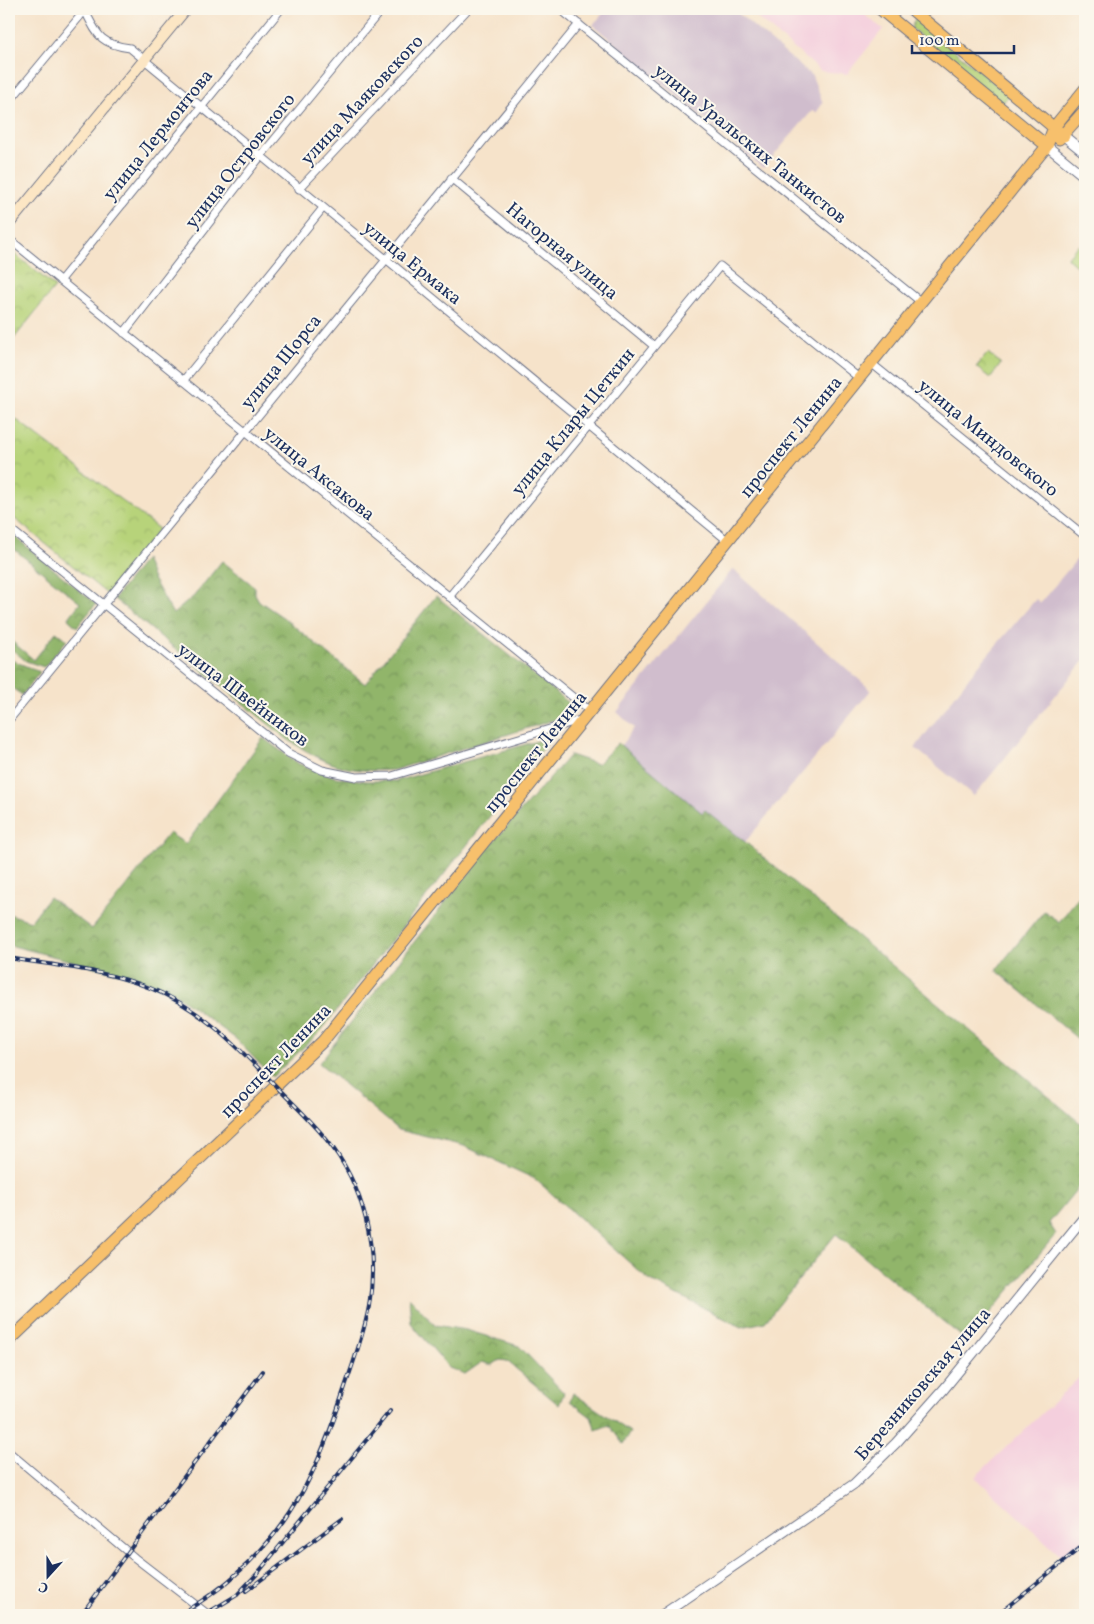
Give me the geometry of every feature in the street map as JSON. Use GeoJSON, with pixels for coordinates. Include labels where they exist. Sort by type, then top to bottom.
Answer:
{"type":"FeatureCollection","features":[{"type":"Feature","properties":{"kind":"main road"},"geometry":{"type":"LineString","coordinates":[[9,224],[186,9]]}},
{"type":"Feature","properties":{"kind":"main road"},"geometry":{"type":"LineString","coordinates":[[880,9],[1047,146]]}},
{"type":"Feature","properties":{"kind":"main road"},"geometry":{"type":"LineString","coordinates":[[911,9],[1064,136]]}},
{"type":"Feature","properties":{"kind":"main road","name":"проспект Ленина"},"geometry":{"type":"LineString","coordinates":[[9,1341],[323,1041],[1047,146],[1054,127],[1085,89]]}},
{"type":"Feature","properties":{"kind":"main road","name":"проспект Ленина"},"geometry":{"type":"LineString","coordinates":[[1047,146],[1064,136],[1085,110]]}},
{"type":"Feature","properties":{"kind":"street","name":"улица Ермака"},"geometry":{"type":"LineString","coordinates":[[85,9],[93,29],[113,46],[130,48],[144,59],[384,260],[728,541]]}},
{"type":"Feature","properties":{"kind":"street"},"geometry":{"type":"LineString","coordinates":[[9,102],[85,9]]}},
{"type":"Feature","properties":{"kind":"street","name":"улица Лермонтова"},"geometry":{"type":"LineString","coordinates":[[60,281],[281,9]]}},
{"type":"Feature","properties":{"kind":"street","name":"улица Островского"},"geometry":{"type":"LineString","coordinates":[[124,333],[260,157],[382,9]]}},
{"type":"Feature","properties":{"kind":"street","name":"улица Маяковского"},"geometry":{"type":"LineString","coordinates":[[299,189],[468,9]]}},
{"type":"Feature","properties":{"kind":"street","name":"улица Уральских Танкистов"},"geometry":{"type":"LineString","coordinates":[[560,9],[921,302]]}},
{"type":"Feature","properties":{"kind":"street","name":"улица Щорса"},"geometry":{"type":"LineString","coordinates":[[9,720],[579,24]]}},
{"type":"Feature","properties":{"kind":"street"},"geometry":{"type":"LineString","coordinates":[[1064,136],[1085,153]]}},
{"type":"Feature","properties":{"kind":"street"},"geometry":{"type":"LineString","coordinates":[[1047,146],[1085,177]]}},
{"type":"Feature","properties":{"kind":"street","name":"Нагорная улица"},"geometry":{"type":"LineString","coordinates":[[451,178],[654,346]]}},
{"type":"Feature","properties":{"kind":"street"},"geometry":{"type":"LineString","coordinates":[[183,382],[322,208]]}},
{"type":"Feature","properties":{"kind":"street","name":"улица Аксакова"},"geometry":{"type":"LineString","coordinates":[[9,239],[243,432],[449,597],[587,715]]}},
{"type":"Feature","properties":{"kind":"street","name":"улица Клары Цеткин"},"geometry":{"type":"LineString","coordinates":[[449,597],[720,266],[859,378]]}},
{"type":"Feature","properties":{"kind":"street","name":"улица Миндовского"},"geometry":{"type":"LineString","coordinates":[[872,363],[1085,536]]}},
{"type":"Feature","properties":{"kind":"street","name":"улица Швейников"},"geometry":{"type":"LineString","coordinates":[[9,528],[288,753],[322,770],[356,777],[392,776],[587,715]]}},
{"type":"Feature","properties":{"kind":"street","name":"Березниковская улица"},"geometry":{"type":"LineString","coordinates":[[662,1615],[854,1484],[896,1443],[944,1389],[1085,1216]]}},
{"type":"Feature","properties":{"kind":"street"},"geometry":{"type":"LineString","coordinates":[[9,1452],[135,1558],[209,1615]]}},
{"type":"Feature","properties":{"kind":"shaded area"},"geometry":{"type":"Polygon","coordinates":[[[607,9],[733,9],[812,76],[823,103],[816,113],[812,111],[763,168],[593,25],[607,9]]]}},
{"type":"Feature","properties":{"kind":"shaded area"},"geometry":{"type":"Polygon","coordinates":[[[746,9],[857,9],[883,29],[847,74],[821,71],[746,9]]]}},
{"type":"Feature","properties":{"kind":"shaded area"},"geometry":{"type":"Polygon","coordinates":[[[1083,552],[1085,554],[1085,659],[974,796],[915,748],[973,672],[1036,599],[1040,603],[1083,552]]]}},
{"type":"Feature","properties":{"kind":"shaded area"},"geometry":{"type":"Polygon","coordinates":[[[733,569],[871,690],[741,847],[619,748],[634,728],[617,712],[733,569]]]}},
{"type":"Feature","properties":{"kind":"shaded area"},"geometry":{"type":"Polygon","coordinates":[[[1085,1372],[1085,1540],[1063,1558],[975,1477],[1085,1372]]]}},
{"type":"Feature","properties":{"kind":"green space"},"geometry":{"type":"Polygon","coordinates":[[[915,19],[1009,95],[1002,104],[911,28],[915,19]]]}},
{"type":"Feature","properties":{"kind":"green space"},"geometry":{"type":"Polygon","coordinates":[[[1078,245],[1085,251],[1085,274],[1067,258],[1078,245]]]}},
{"type":"Feature","properties":{"kind":"green space"},"geometry":{"type":"Polygon","coordinates":[[[9,249],[55,287],[9,345],[9,249]]]}},
{"type":"Feature","properties":{"kind":"green space"},"geometry":{"type":"Polygon","coordinates":[[[988,353],[1001,364],[990,378],[976,367],[988,353]]]}},
{"type":"Feature","properties":{"kind":"green space"},"geometry":{"type":"Polygon","coordinates":[[[9,414],[159,529],[107,594],[9,514],[9,414]]]}},
{"type":"Feature","properties":{"kind":"green space"},"geometry":{"type":"Polygon","coordinates":[[[9,532],[96,604],[77,627],[68,619],[80,603],[9,545],[9,532]]]}},
{"type":"Feature","properties":{"kind":"green space"},"geometry":{"type":"Polygon","coordinates":[[[145,559],[152,577],[173,614],[194,596],[222,561],[255,587],[255,594],[259,601],[284,618],[365,684],[436,596],[569,703],[563,717],[394,770],[363,770],[326,761],[287,739],[114,599],[145,559]]]}},
{"type":"Feature","properties":{"kind":"green space"},"geometry":{"type":"Polygon","coordinates":[[[56,632],[67,640],[44,667],[26,661],[9,647],[9,639],[34,660],[56,632]]]}},
{"type":"Feature","properties":{"kind":"green space"},"geometry":{"type":"Polygon","coordinates":[[[9,659],[40,672],[22,695],[9,686],[9,659]]]}},
{"type":"Feature","properties":{"kind":"green space"},"geometry":{"type":"Polygon","coordinates":[[[552,737],[320,1032],[272,1077],[236,1039],[175,994],[138,978],[9,945],[9,914],[31,921],[49,897],[92,929],[169,833],[186,844],[263,738],[299,764],[335,777],[366,781],[396,781],[552,737]]]}},
{"type":"Feature","properties":{"kind":"green space"},"geometry":{"type":"Polygon","coordinates":[[[618,743],[702,813],[705,810],[744,841],[1085,1127],[1085,1179],[1049,1223],[1056,1234],[967,1341],[836,1234],[765,1322],[741,1327],[649,1280],[535,1179],[464,1146],[399,1130],[319,1063],[488,848],[570,755],[597,764],[618,743]]]}},
{"type":"Feature","properties":{"kind":"green space"},"geometry":{"type":"Polygon","coordinates":[[[1085,889],[1085,1045],[996,970],[1044,911],[1059,922],[1085,889]]]}},
{"type":"Feature","properties":{"kind":"green space"},"geometry":{"type":"Polygon","coordinates":[[[409,1297],[435,1325],[466,1330],[519,1346],[564,1393],[559,1405],[507,1361],[500,1360],[492,1365],[482,1362],[465,1374],[449,1368],[411,1323],[409,1297]]]}},
{"type":"Feature","properties":{"kind":"green space"},"geometry":{"type":"Polygon","coordinates":[[[573,1393],[630,1432],[623,1444],[609,1425],[596,1430],[591,1417],[570,1401],[573,1393]]]}},
{"type":"Feature","properties":{"kind":"railway"},"geometry":{"type":"LineString","coordinates":[[9,958],[81,969],[133,982],[168,996],[201,1016],[245,1054],[326,1139],[350,1176],[366,1218],[372,1262],[372,1284],[367,1316],[336,1415],[315,1466],[290,1513],[255,1556],[220,1588],[180,1615]]}},
{"type":"Feature","properties":{"kind":"railway"},"geometry":{"type":"LineString","coordinates":[[81,1615],[263,1371]]}},
{"type":"Feature","properties":{"kind":"railway"},"geometry":{"type":"LineString","coordinates":[[204,1615],[237,1595],[257,1574],[390,1411]]}},
{"type":"Feature","properties":{"kind":"railway"},"geometry":{"type":"LineString","coordinates":[[246,1591],[342,1519]]}},
{"type":"Feature","properties":{"kind":"railway"},"geometry":{"type":"LineString","coordinates":[[997,1615],[1085,1544]]}}]}
